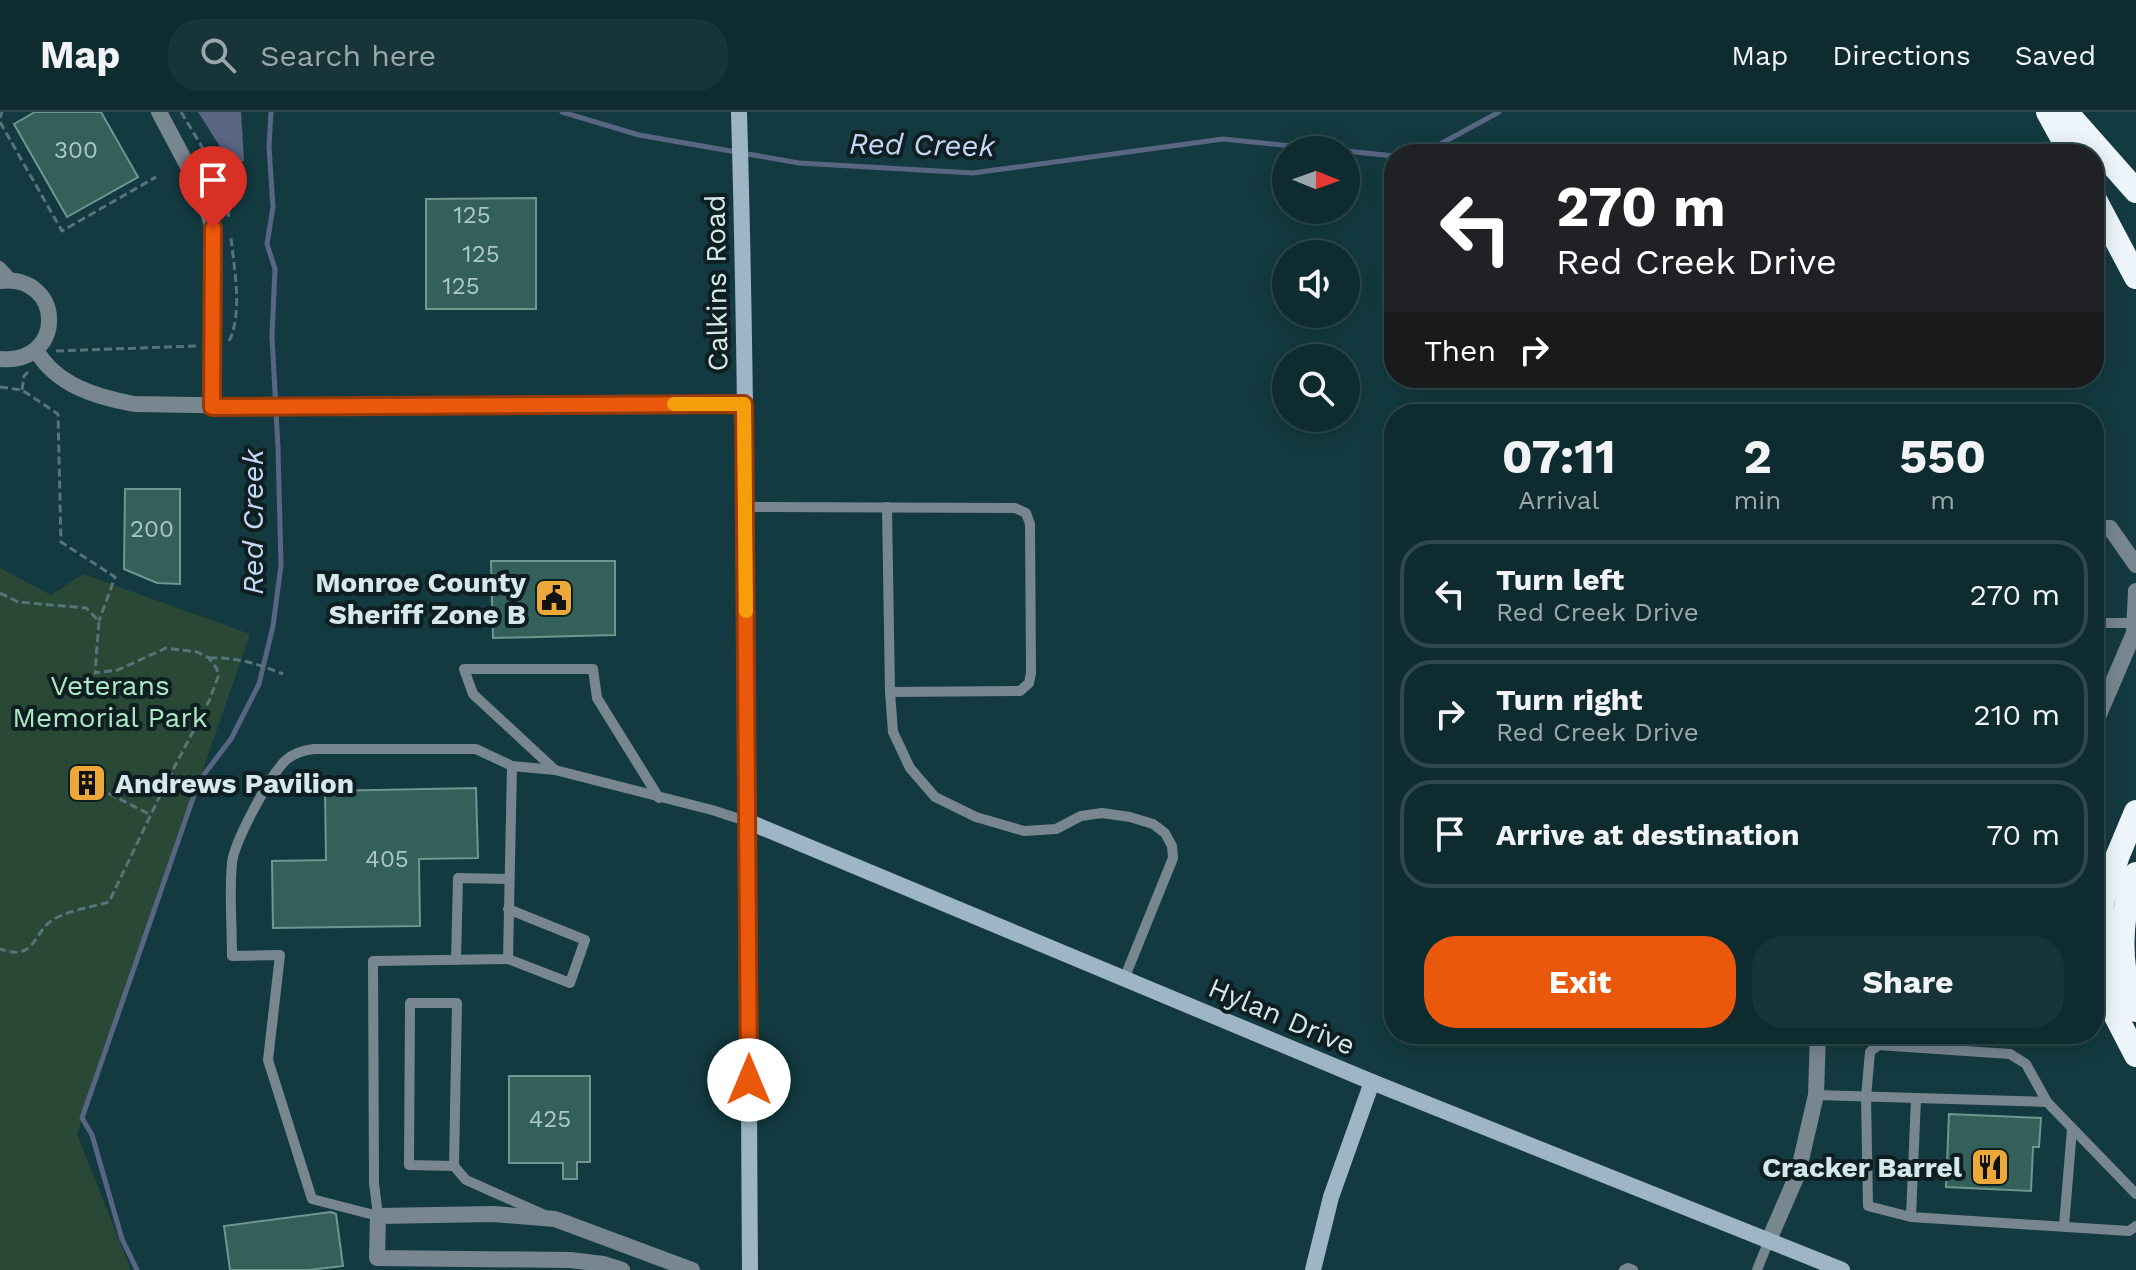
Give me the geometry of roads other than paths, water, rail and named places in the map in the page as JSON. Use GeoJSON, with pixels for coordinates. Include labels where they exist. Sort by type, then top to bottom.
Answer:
{"type":"FeatureCollection","features":[{"type":"Feature","properties":{"kind":"highway"},"geometry":{"type":"LineString","coordinates":[[2048,112],[2066,144]]}},
{"type":"Feature","properties":{"kind":"highway"},"geometry":{"type":"LineString","coordinates":[[2066,112],[2094,144]]}},
{"type":"Feature","properties":{"kind":"highway"},"geometry":{"type":"LineString","coordinates":[[2104,155],[2136,191]]}},
{"type":"Feature","properties":{"kind":"highway"},"geometry":{"type":"LineString","coordinates":[[2104,217],[2136,277]]}},
{"type":"Feature","properties":{"kind":"highway"},"geometry":{"type":"LineString","coordinates":[[2104,897],[2136,812]]}},
{"type":"Feature","properties":{"kind":"highway"},"geometry":{"type":"LineString","coordinates":[[2136,874],[2128,893],[2122,948],[2129,995],[2136,1010]]}},
{"type":"Feature","properties":{"kind":"highway"},"geometry":{"type":"LineString","coordinates":[[2104,978],[2106,997],[2136,1055]]}},
{"type":"Feature","properties":{"kind":"main road","name":"Calkins Road"},"geometry":{"type":"LineString","coordinates":[[739,116],[749,822],[750,1270]]}},
{"type":"Feature","properties":{"kind":"main road","name":"Hylan Drive"},"geometry":{"type":"LineString","coordinates":[[749,822],[1372,1082],[1842,1270]]}},
{"type":"Feature","properties":{"kind":"main road"},"geometry":{"type":"LineString","coordinates":[[1313,1270],[1331,1197],[1372,1082]]}},
{"type":"Feature","properties":{"kind":"street"},"geometry":{"type":"LineString","coordinates":[[159,112],[201,191],[213,228],[212,407]]}},
{"type":"Feature","properties":{"kind":"street"},"geometry":{"type":"LineString","coordinates":[[6,280],[25,283],[37,290],[45,301],[49,327],[39,354]]}},
{"type":"Feature","properties":{"kind":"street"},"geometry":{"type":"LineString","coordinates":[[39,354],[65,382],[107,399],[134,404],[307,407],[744,404]]}},
{"type":"Feature","properties":{"kind":"street"},"geometry":{"type":"LineString","coordinates":[[0,359],[13,360],[39,354]]}},
{"type":"Feature","properties":{"kind":"street"},"geometry":{"type":"LineString","coordinates":[[2104,528],[2110,528],[2136,565]]}},
{"type":"Feature","properties":{"kind":"street"},"geometry":{"type":"LineString","coordinates":[[2104,703],[2134,633],[2136,591]]}},
{"type":"Feature","properties":{"kind":"street"},"geometry":{"type":"LineString","coordinates":[[1769,1240],[1798,1173],[1816,1095],[1818,1044]]}},
{"type":"Feature","properties":{"kind":"street"},"geometry":{"type":"LineString","coordinates":[[622,1270],[570,1260],[377,1264],[378,1216],[493,1214],[555,1219],[692,1270]]}},
{"type":"Feature","properties":{"kind":"lane"},"geometry":{"type":"LineString","coordinates":[[0,266],[6,280]]}},
{"type":"Feature","properties":{"kind":"lane"},"geometry":{"type":"LineString","coordinates":[[745,507],[1015,508],[1026,513],[1030,524],[1029,683],[1020,691],[890,692]]}},
{"type":"Feature","properties":{"kind":"lane"},"geometry":{"type":"LineString","coordinates":[[887,507],[893,732],[910,768],[935,797],[976,817],[1024,831],[1056,829],[1081,816],[1102,813],[1130,817],[1153,824],[1165,833],[1172,846],[1173,858],[1124,979]]}},
{"type":"Feature","properties":{"kind":"lane"},"geometry":{"type":"LineString","coordinates":[[2104,623],[2134,623]]}},
{"type":"Feature","properties":{"kind":"lane"},"geometry":{"type":"LineString","coordinates":[[555,770],[473,694],[464,669],[593,669],[597,698],[659,798]]}},
{"type":"Feature","properties":{"kind":"lane"},"geometry":{"type":"LineString","coordinates":[[508,909],[585,940],[570,983],[508,959],[373,961],[374,1183],[378,1216],[312,1199],[268,1060],[280,955],[232,956],[232,861],[237,844],[273,776],[288,758],[314,749],[476,749],[512,766],[555,770],[749,822]]}},
{"type":"Feature","properties":{"kind":"lane"},"geometry":{"type":"LineString","coordinates":[[508,959],[512,766]]}},
{"type":"Feature","properties":{"kind":"lane"},"geometry":{"type":"LineString","coordinates":[[456,960],[458,878],[509,879]]}},
{"type":"Feature","properties":{"kind":"lane"},"geometry":{"type":"LineString","coordinates":[[454,1166],[409,1165],[410,1003],[457,1003],[454,1166],[466,1180],[555,1219]]}},
{"type":"Feature","properties":{"kind":"lane"},"geometry":{"type":"LineString","coordinates":[[2136,1194],[2047,1102],[2026,1064],[2010,1054],[1878,1045],[1870,1052],[1866,1097],[1868,1206],[1911,1217],[2129,1231],[2136,1226]]}},
{"type":"Feature","properties":{"kind":"lane"},"geometry":{"type":"LineString","coordinates":[[1816,1095],[2047,1102]]}},
{"type":"Feature","properties":{"kind":"lane"},"geometry":{"type":"LineString","coordinates":[[1911,1217],[1916,1098]]}},
{"type":"Feature","properties":{"kind":"lane"},"geometry":{"type":"LineString","coordinates":[[2064,1226],[2072,1129]]}},
{"type":"Feature","properties":{"kind":"lane"},"geometry":{"type":"LineString","coordinates":[[1757,1270],[1769,1240]]}},
{"type":"Feature","properties":{"kind":"lane"},"geometry":{"type":"LineString","coordinates":[[1624,1270],[1633,1270]]}},
{"type":"Feature","properties":{"kind":"water"},"geometry":{"type":"Polygon","coordinates":[[[198,112],[241,112],[244,161],[231,164],[198,112]]]}},
{"type":"Feature","properties":{"kind":"waterway","name":"Red Creek"},"geometry":{"type":"LineString","coordinates":[[137,1270],[122,1239],[92,1135],[82,1118],[199,781],[231,739],[259,684],[273,626],[281,565],[272,336],[275,269],[267,244],[273,207],[269,147],[271,112]]}},
{"type":"Feature","properties":{"kind":"waterway","name":"Red Creek"},"geometry":{"type":"LineString","coordinates":[[562,112],[639,135],[799,163],[973,173],[1223,139],[1272,144]]}},
{"type":"Feature","properties":{"kind":"waterway","name":"Red Creek"},"geometry":{"type":"LineString","coordinates":[[1440,144],[1499,112]]}},
{"type":"Feature","properties":{"kind":"waterway","name":"Red Creek"},"geometry":{"type":"LineString","coordinates":[[1360,152],[1384,155]]}},
{"type":"Feature","properties":{"kind":"place","name":"Monroe County Sheriff Zone B"},"geometry":{"type":"Point","coordinates":[554,598]}},
{"type":"Feature","properties":{"kind":"place","name":"Andrews Pavilion"},"geometry":{"type":"Point","coordinates":[87,783]}},
{"type":"Feature","properties":{"kind":"place","name":"Cracker Barrel"},"geometry":{"type":"Point","coordinates":[1990,1167]}},
{"type":"Feature","properties":{"kind":"park label","name":"Veterans Memorial Park"},"geometry":{"type":"Point","coordinates":[110,701]}}]}
